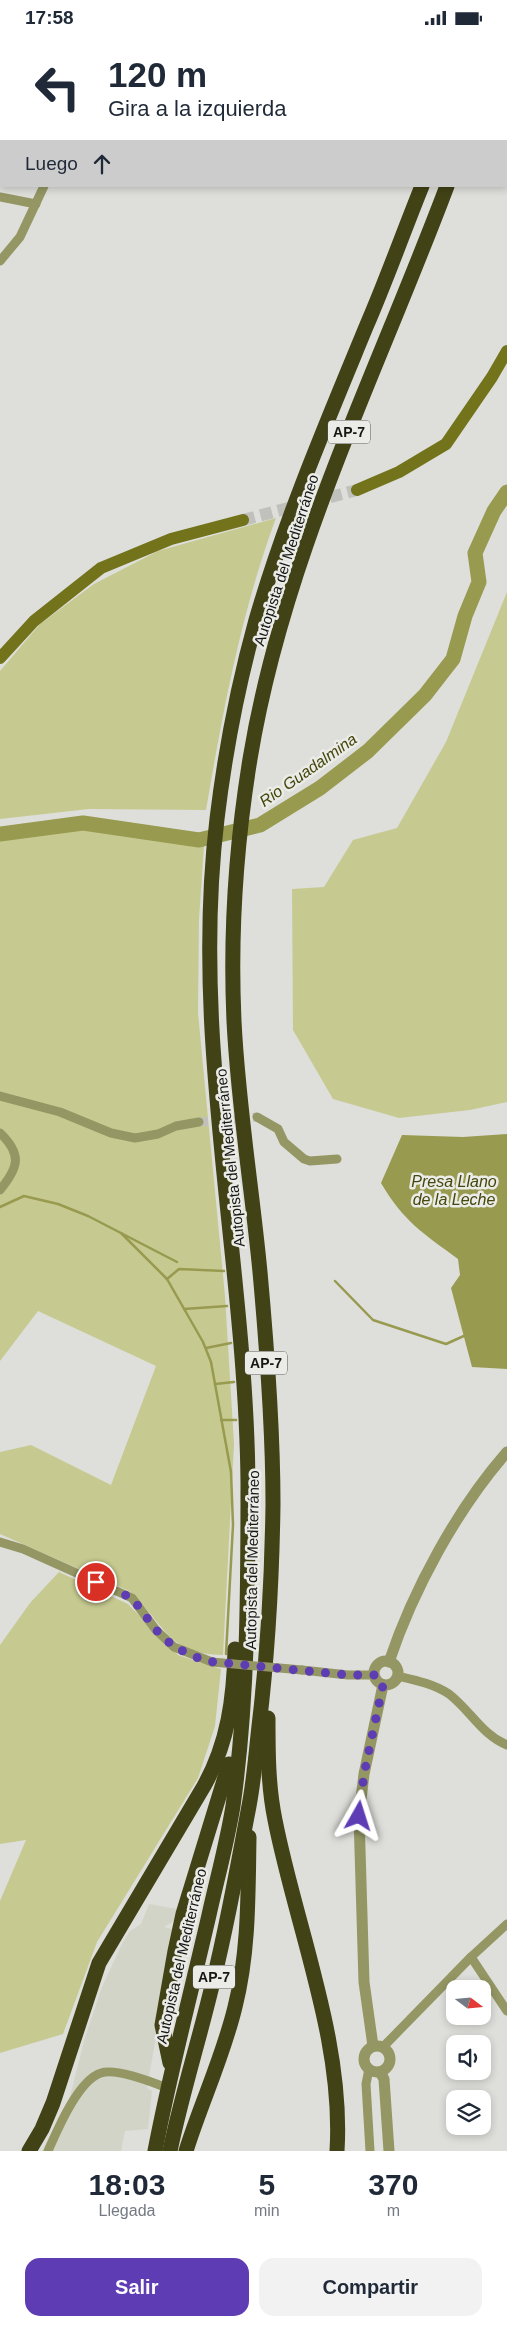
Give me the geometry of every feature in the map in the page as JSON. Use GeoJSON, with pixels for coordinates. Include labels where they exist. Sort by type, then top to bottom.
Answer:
{"type":"FeatureCollection","features":[{"type":"Feature","properties":{"kind":"highway","name":"Autopista del Mediterráneo"},"geometry":{"type":"LineString","coordinates":[[155,2151],[167,2088],[228,1830],[245,1695],[248,1481],[243,1349],[212,1046],[209,933],[217,822],[242,676],[259,611],[311,461],[375,307],[422,187]]}},
{"type":"Feature","properties":{"kind":"highway","name":"Autopista del Mediterráneo"},"geometry":{"type":"LineString","coordinates":[[170,2151],[182,2096],[211,1990],[250,1801],[268,1646],[273,1501],[270,1421],[260,1273],[237,1059],[233,926],[245,798],[265,682],[289,597],[314,521],[447,187]]}},
{"type":"Feature","properties":{"kind":"highway"},"geometry":{"type":"LineString","coordinates":[[29,2151],[54,2103],[99,1963],[208,1779],[222,1747],[230,1719],[235,1676],[238,1555],[248,1481]]}},
{"type":"Feature","properties":{"kind":"highway"},"geometry":{"type":"LineString","coordinates":[[171,2072],[168,2047],[162,2025],[185,1906],[217,1808],[232,1752],[240,1673],[246,1639]]}},
{"type":"Feature","properties":{"kind":"highway"},"geometry":{"type":"LineString","coordinates":[[268,1646],[268,1771],[274,1819],[326,2034],[334,2078],[338,2133],[337,2151]]}},
{"type":"Feature","properties":{"kind":"highway"},"geometry":{"type":"LineString","coordinates":[[186,2151],[217,2066],[236,2006],[243,1968],[248,1909],[250,1801]]}},
{"type":"Feature","properties":{"kind":"highway"},"geometry":{"type":"LineString","coordinates":[[208,1870],[217,1808]]}},
{"type":"Feature","properties":{"kind":"highway"},"geometry":{"type":"LineString","coordinates":[[168,2047],[169,2019],[180,1957],[208,1870],[228,1830]]}},
{"type":"Feature","properties":{"kind":"highway"},"geometry":{"type":"LineString","coordinates":[[170,2151],[197,2098],[215,2047],[248,1909]]}},
{"type":"Feature","properties":{"kind":"highway"},"geometry":{"type":"LineString","coordinates":[[186,2151],[197,2098]]}},
{"type":"Feature","properties":{"kind":"main road"},"geometry":{"type":"LineString","coordinates":[[357,490],[399,471],[446,444],[492,377],[507,351]]}},
{"type":"Feature","properties":{"kind":"main road"},"geometry":{"type":"LineString","coordinates":[[0,658],[34,621],[101,568],[171,539],[243,521]]}},
{"type":"Feature","properties":{"kind":"street"},"geometry":{"type":"LineString","coordinates":[[0,261],[20,237],[44,187]]}},
{"type":"Feature","properties":{"kind":"street"},"geometry":{"type":"LineString","coordinates":[[0,197],[36,204]]}},
{"type":"Feature","properties":{"kind":"street"},"geometry":{"type":"LineString","coordinates":[[0,1096],[60,1112],[111,1133],[135,1138],[158,1133],[176,1126],[199,1122]]}},
{"type":"Feature","properties":{"kind":"street"},"geometry":{"type":"LineString","coordinates":[[257,1117],[278,1129],[284,1142],[304,1159],[310,1161],[337,1159]]}},
{"type":"Feature","properties":{"kind":"street"},"geometry":{"type":"LineString","coordinates":[[0,1133],[15,1153],[16,1163],[13,1174],[0,1190]]}},
{"type":"Feature","properties":{"kind":"street"},"geometry":{"type":"LineString","coordinates":[[389,1662],[408,1612],[451,1531],[507,1452]]}},
{"type":"Feature","properties":{"kind":"street"},"geometry":{"type":"LineString","coordinates":[[0,1542],[23,1549],[132,1598],[156,1630],[174,1647],[212,1662],[348,1675],[374,1675]]}},
{"type":"Feature","properties":{"kind":"street"},"geometry":{"type":"LineString","coordinates":[[389,1662],[396,1667],[398,1677],[392,1684],[383,1685],[376,1680],[374,1670],[380,1663],[389,1662]]}},
{"type":"Feature","properties":{"kind":"street"},"geometry":{"type":"LineString","coordinates":[[398,1677],[431,1685],[448,1694],[488,1734],[507,1745]]}},
{"type":"Feature","properties":{"kind":"street"},"geometry":{"type":"LineString","coordinates":[[378,2047],[364,1982],[359,1816],[364,1774],[383,1685]]}},
{"type":"Feature","properties":{"kind":"street"},"geometry":{"type":"LineString","coordinates":[[370,2151],[366,2084],[368,2069],[364,2057],[365,2053],[378,2047],[507,1924]]}},
{"type":"Feature","properties":{"kind":"street"},"geometry":{"type":"LineString","coordinates":[[471,1957],[507,2011]]}},
{"type":"Feature","properties":{"kind":"street"},"geometry":{"type":"LineString","coordinates":[[378,2047],[387,2051],[390,2061],[380,2072]]}},
{"type":"Feature","properties":{"kind":"street"},"geometry":{"type":"LineString","coordinates":[[368,2069],[380,2072],[384,2079],[388,2151]]}},
{"type":"Feature","properties":{"kind":"street"},"geometry":{"type":"LineString","coordinates":[[48,2151],[76,2096],[90,2081],[101,2073],[118,2073],[136,2077],[167,2088]]}},
{"type":"Feature","properties":{"kind":"shaded area"},"geometry":{"type":"Polygon","coordinates":[[[276,518],[253,589],[234,662],[206,810],[89,809],[0,819],[0,671],[40,624],[94,584],[158,551],[276,518]]]}},
{"type":"Feature","properties":{"kind":"shaded area"},"geometry":{"type":"Polygon","coordinates":[[[507,592],[507,1102],[470,1110],[399,1118],[333,1099],[293,1030],[292,889],[324,887],[353,840],[397,828],[446,742],[507,592]]]}},
{"type":"Feature","properties":{"kind":"shaded area"},"geometry":{"type":"Polygon","coordinates":[[[80,829],[204,846],[199,919],[198,1013],[225,1296],[234,1444],[223,1655],[189,1649],[178,1643],[168,1635],[129,1591],[0,1534],[0,1452],[31,1445],[111,1485],[156,1366],[38,1311],[0,1361],[0,839],[80,829]]]}},
{"type":"Feature","properties":{"kind":"shaded area"},"geometry":{"type":"Polygon","coordinates":[[[59,1572],[128,1604],[178,1655],[221,1669],[215,1726],[198,1778],[97,1942],[63,2034],[0,2053],[0,1901],[26,1840],[0,1844],[0,1645],[30,1603],[59,1572]]]}},
{"type":"Feature","properties":{"kind":"shaded area"},"geometry":{"type":"Polygon","coordinates":[[[149,1904],[177,1909],[174,1921],[164,1927],[175,1930],[147,2088],[152,2091],[148,2129],[125,2131],[121,2151],[42,2151],[69,2101],[84,2041],[102,1987],[123,1942],[130,1931],[141,1924],[149,1904]]]}},
{"type":"Feature","properties":{"kind":"water","name":"Presa Llano de la Leche"},"geometry":{"type":"Polygon","coordinates":[[[507,1134],[507,1369],[472,1367],[451,1288],[460,1275],[458,1259],[415,1226],[398,1208],[381,1183],[402,1135],[463,1137],[507,1134]]]}},
{"type":"Feature","properties":{"kind":"waterway","name":"Rio Guadalmina"},"geometry":{"type":"LineString","coordinates":[[0,834],[83,823],[199,840],[260,825],[320,788],[368,751],[425,695],[453,659],[465,616],[479,582],[475,553],[494,511],[507,492]]}},
{"type":"Feature","properties":{"kind":"waterway"},"geometry":{"type":"LineString","coordinates":[[0,1207],[24,1196],[58,1204],[88,1216],[177,1262]]}},
{"type":"Feature","properties":{"kind":"waterway"},"geometry":{"type":"LineString","coordinates":[[121,1233],[167,1279],[203,1342],[211,1362],[231,1472],[233,1525],[226,1654]]}},
{"type":"Feature","properties":{"kind":"waterway"},"geometry":{"type":"LineString","coordinates":[[167,1279],[179,1269],[224,1271]]}},
{"type":"Feature","properties":{"kind":"waterway"},"geometry":{"type":"LineString","coordinates":[[335,1281],[373,1320],[446,1344],[466,1335]]}},
{"type":"Feature","properties":{"kind":"waterway"},"geometry":{"type":"LineString","coordinates":[[184,1309],[227,1306]]}},
{"type":"Feature","properties":{"kind":"waterway"},"geometry":{"type":"LineString","coordinates":[[206,1348],[231,1343]]}},
{"type":"Feature","properties":{"kind":"waterway"},"geometry":{"type":"LineString","coordinates":[[215,1384],[234,1382]]}},
{"type":"Feature","properties":{"kind":"waterway"},"geometry":{"type":"LineString","coordinates":[[221,1420],[236,1420]]}},
{"type":"Feature","properties":{"kind":"tunnel"},"geometry":{"type":"LineString","coordinates":[[243,520],[357,490]]}},
{"type":"Feature","properties":{"kind":"tunnel"},"geometry":{"type":"LineString","coordinates":[[199,1122],[257,1117]]}},
{"type":"Feature","properties":{"kind":"route"},"geometry":{"type":"LineString","coordinates":[[96,1582],[132,1598],[156,1630],[167,1641],[174,1647],[205,1661],[348,1675],[374,1675],[376,1680],[383,1685],[364,1774],[359,1816]]}}]}
